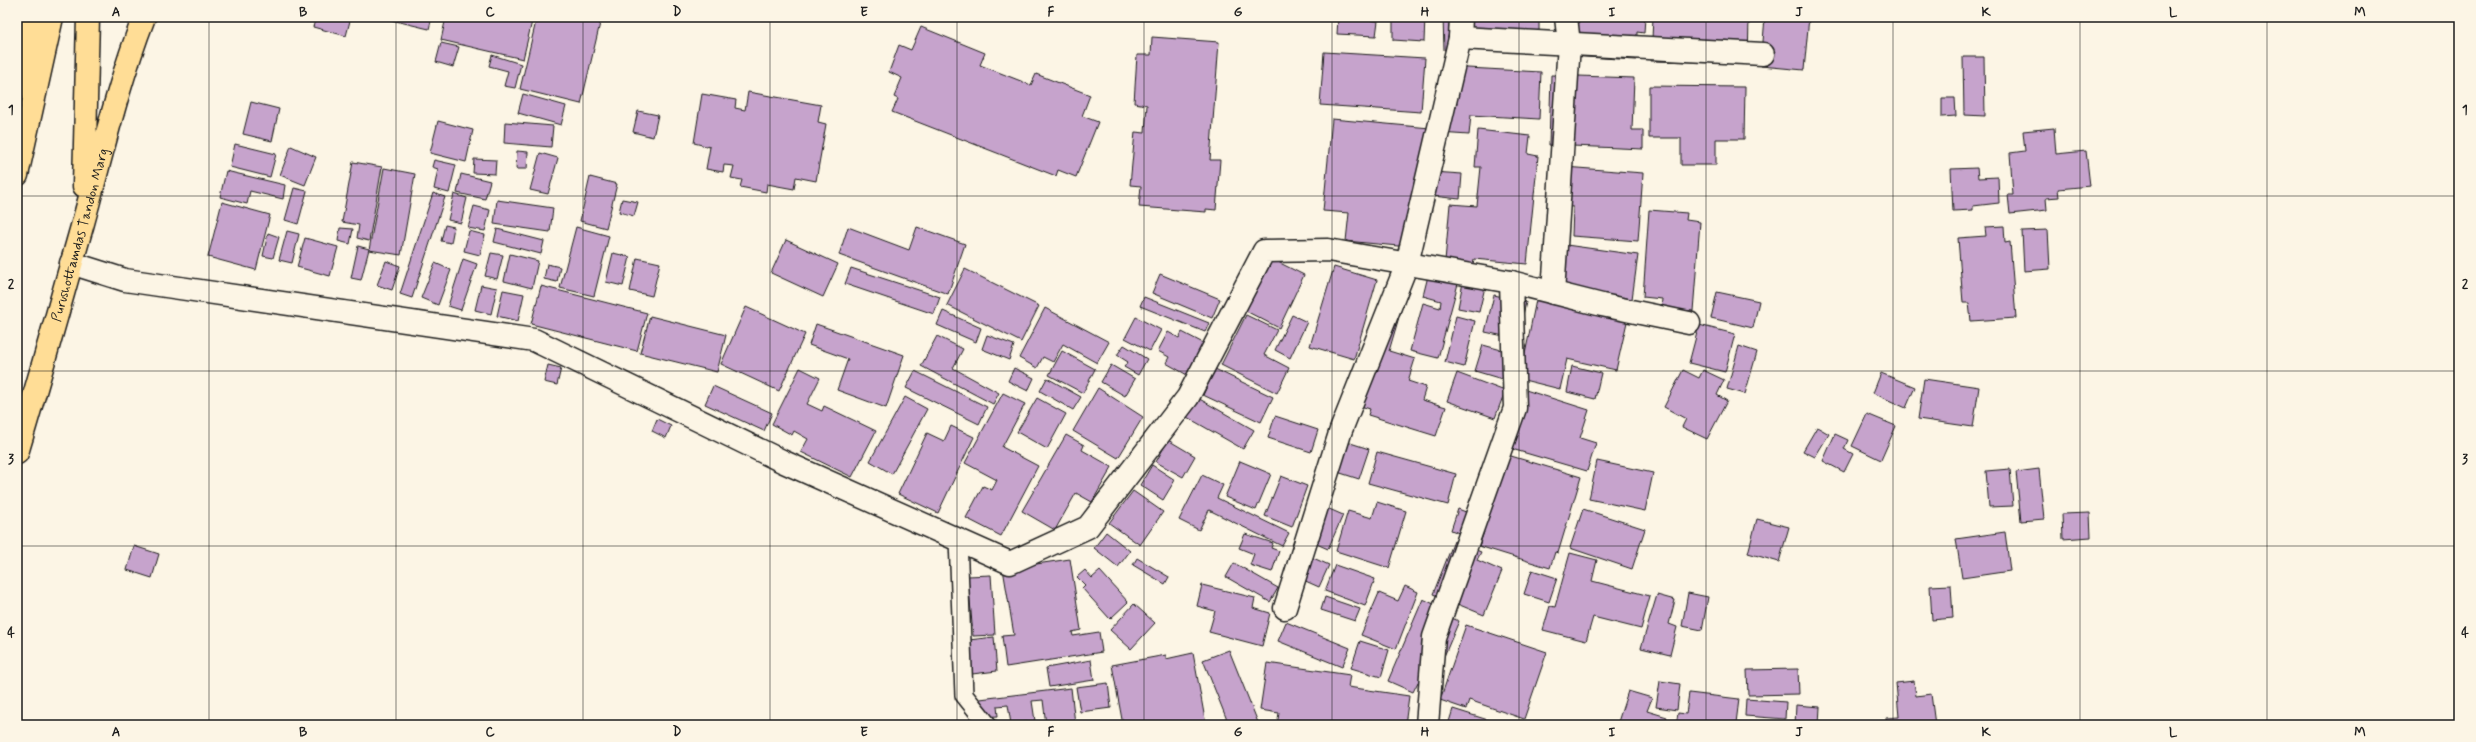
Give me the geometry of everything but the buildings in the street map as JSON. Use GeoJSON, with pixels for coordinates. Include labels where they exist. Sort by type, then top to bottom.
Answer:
{"type":"FeatureCollection","features":[{"type":"Feature","properties":{"kind":"main road"},"geometry":{"type":"LineString","coordinates":[[17,156],[30,17]]}},
{"type":"Feature","properties":{"kind":"main road"},"geometry":{"type":"LineString","coordinates":[[17,175],[52,17]]}},
{"type":"Feature","properties":{"kind":"main road"},"geometry":{"type":"LineString","coordinates":[[83,224],[88,17]]}},
{"type":"Feature","properties":{"kind":"main road","name":"Purushottamdas Tandon Marg"},"geometry":{"type":"LineString","coordinates":[[17,453],[83,224],[121,82],[144,17]]}},
{"type":"Feature","properties":{"kind":"street"},"geometry":{"type":"LineString","coordinates":[[1553,293],[1569,44],[1566,17]]}},
{"type":"Feature","properties":{"kind":"street"},"geometry":{"type":"LineString","coordinates":[[1285,608],[1341,430],[1407,264],[1460,27],[1569,44],[1762,54]]}},
{"type":"Feature","properties":{"kind":"street"},"geometry":{"type":"LineString","coordinates":[[71,263],[125,280],[534,340],[784,462],[1010,563],[1088,527],[1188,397],[1264,251],[1328,250],[1511,282],[1689,324]]}},
{"type":"Feature","properties":{"kind":"street"},"geometry":{"type":"LineString","coordinates":[[1427,725],[1434,637],[1515,408],[1511,282]]}},
{"type":"Feature","properties":{"kind":"lane"},"geometry":{"type":"LineString","coordinates":[[958,539],[964,695],[988,725]]}}]}
